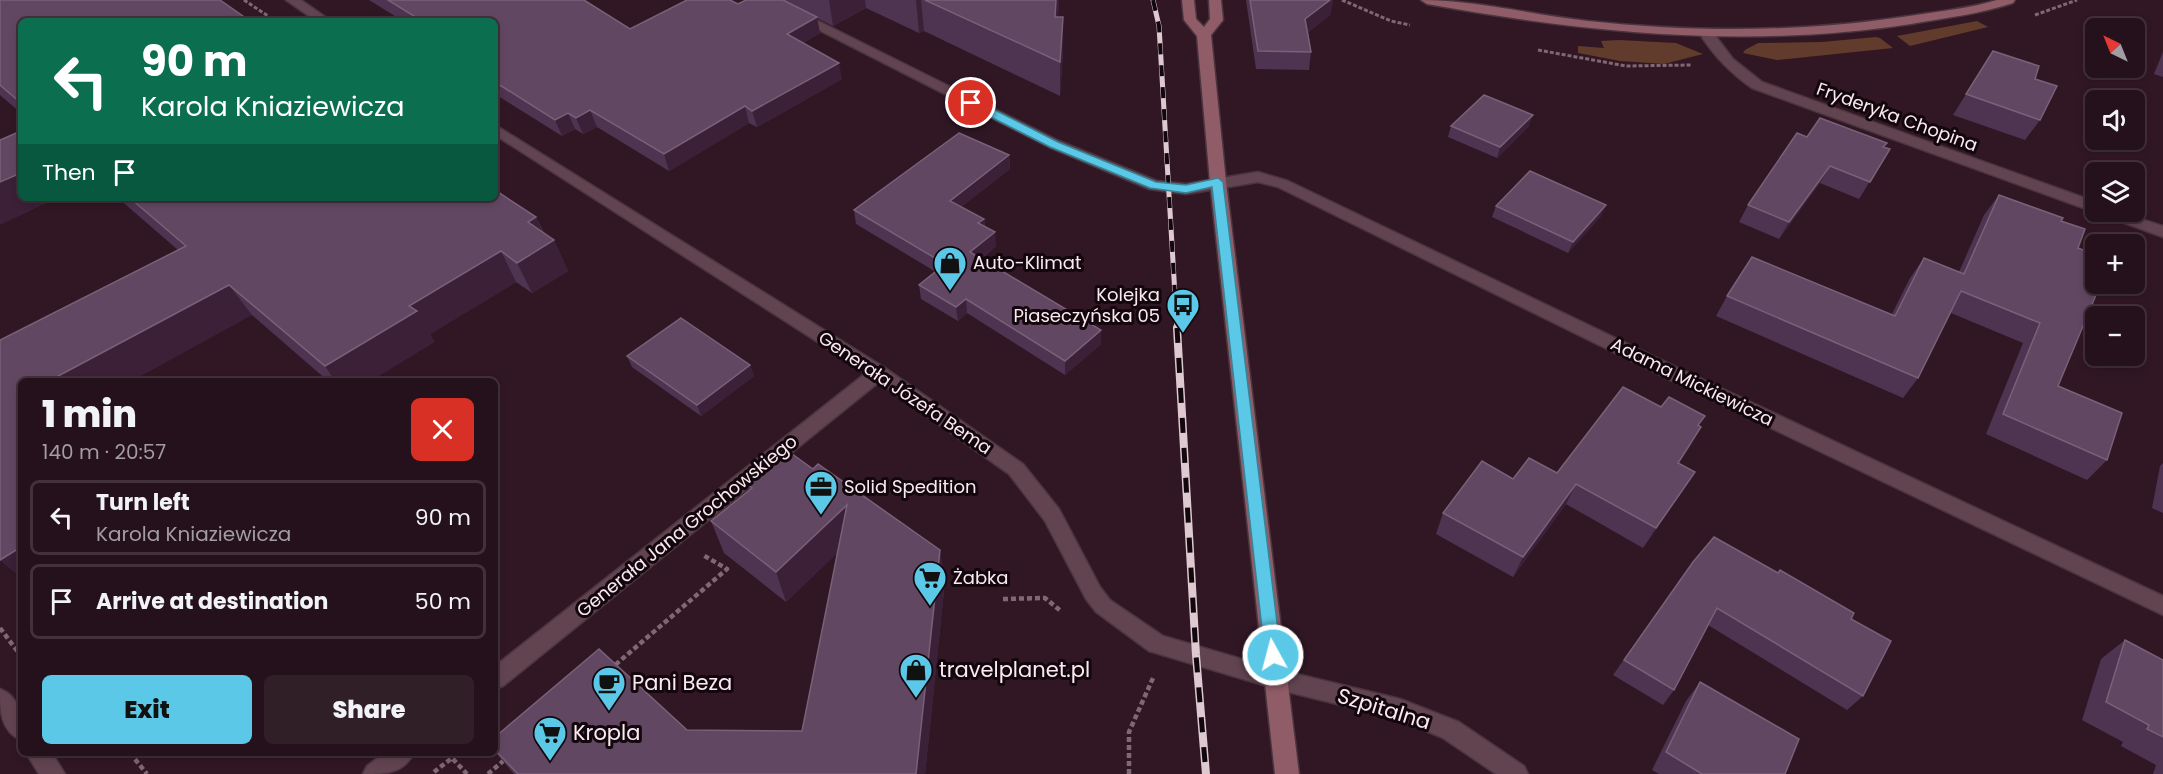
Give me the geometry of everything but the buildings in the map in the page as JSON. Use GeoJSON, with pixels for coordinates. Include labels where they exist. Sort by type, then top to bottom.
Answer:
{"type":"FeatureCollection","features":[{"type":"Feature","properties":{"kind":"street"},"geometry":{"type":"LineString","coordinates":[[292,0],[320,18]]}},
{"type":"Feature","properties":{"kind":"street","name":"Adama Mickiewicza"},"geometry":{"type":"LineString","coordinates":[[766,0],[1054,144],[1142,181],[1170,189],[1186,189],[1258,177],[1283,184],[2163,606]]}},
{"type":"Feature","properties":{"kind":"street"},"geometry":{"type":"LineString","coordinates":[[1188,0],[1190,20],[1204,35],[1218,182],[1287,774]]}},
{"type":"Feature","properties":{"kind":"street"},"geometry":{"type":"LineString","coordinates":[[1204,35],[1217,20],[1215,0]]}},
{"type":"Feature","properties":{"kind":"street"},"geometry":{"type":"LineString","coordinates":[[1427,0],[1538,20],[1706,33],[1827,30],[1875,26],[1917,20],[2009,0]]}},
{"type":"Feature","properties":{"kind":"street","name":"Fryderyka Chopina"},"geometry":{"type":"LineString","coordinates":[[1706,33],[1719,54],[1735,71],[1757,85],[2085,204]]}},
{"type":"Feature","properties":{"kind":"street","name":"Generała Józefa Bema"},"geometry":{"type":"LineString","coordinates":[[498,131],[879,373],[1016,469],[1052,515],[1094,593],[1103,606],[1120,620],[1157,644],[1276,679]]}},
{"type":"Feature","properties":{"kind":"street"},"geometry":{"type":"LineString","coordinates":[[2134,222],[2163,232]]}},
{"type":"Feature","properties":{"kind":"street","name":"Generała Jana Grochowskiego"},"geometry":{"type":"LineString","coordinates":[[498,677],[879,373]]}},
{"type":"Feature","properties":{"kind":"street","name":"Szpitalna"},"geometry":{"type":"LineString","coordinates":[[1276,679],[1400,709],[1424,718],[1451,730],[1516,774]]}},
{"type":"Feature","properties":{"kind":"street"},"geometry":{"type":"LineString","coordinates":[[0,699],[18,725]]}},
{"type":"Feature","properties":{"kind":"street"},"geometry":{"type":"LineString","coordinates":[[40,756],[53,774]]}},
{"type":"Feature","properties":{"kind":"street"},"geometry":{"type":"LineString","coordinates":[[375,774],[398,756]]}},
{"type":"Feature","properties":{"kind":"path"},"geometry":{"type":"LineString","coordinates":[[244,0],[270,18]]}},
{"type":"Feature","properties":{"kind":"path"},"geometry":{"type":"LineString","coordinates":[[1342,0],[1391,21]]}},
{"type":"Feature","properties":{"kind":"path"},"geometry":{"type":"LineString","coordinates":[[488,774],[727,569],[700,553]]}},
{"type":"Feature","properties":{"kind":"path"},"geometry":{"type":"LineString","coordinates":[[0,628],[18,652]]}},
{"type":"Feature","properties":{"kind":"path"},"geometry":{"type":"LineString","coordinates":[[1129,774],[1129,732],[1153,681]]}},
{"type":"Feature","properties":{"kind":"path"},"geometry":{"type":"LineString","coordinates":[[132,756],[147,774]]}},
{"type":"Feature","properties":{"kind":"path"},"geometry":{"type":"LineString","coordinates":[[432,774],[452,758],[467,774]]}},
{"type":"Feature","properties":{"kind":"shaded area"},"geometry":{"type":"Polygon","coordinates":[[[1977,21],[1988,27],[1910,46],[1897,36],[1977,21]]]}},
{"type":"Feature","properties":{"kind":"shaded area"},"geometry":{"type":"Polygon","coordinates":[[[1876,37],[1893,48],[1777,60],[1743,53],[1758,43],[1822,42],[1876,37]]]}},
{"type":"Feature","properties":{"kind":"shaded area"},"geometry":{"type":"Polygon","coordinates":[[[1601,41],[1676,43],[1703,54],[1664,64],[1620,61],[1578,53],[1578,46],[1604,48],[1601,41]]]}},
{"type":"Feature","properties":{"kind":"railway"},"geometry":{"type":"LineString","coordinates":[[1153,0],[1159,26],[1177,329]]}},
{"type":"Feature","properties":{"kind":"railway"},"geometry":{"type":"LineString","coordinates":[[1177,328],[1196,655],[1206,774]]}},
{"type":"Feature","properties":{"kind":"place","name":"Auto-Klimat"},"geometry":{"type":"Point","coordinates":[950,292]}},
{"type":"Feature","properties":{"kind":"place","name":"Kolejka Piaseczyńska 05"},"geometry":{"type":"Point","coordinates":[1183,334]}},
{"type":"Feature","properties":{"kind":"place","name":"Solid Spedition"},"geometry":{"type":"Point","coordinates":[821,516]}},
{"type":"Feature","properties":{"kind":"place","name":"Żabka"},"geometry":{"type":"Point","coordinates":[930,607]}},
{"type":"Feature","properties":{"kind":"place","name":"travelplanet.pl"},"geometry":{"type":"Point","coordinates":[916,699]}},
{"type":"Feature","properties":{"kind":"place","name":"Pani Beza"},"geometry":{"type":"Point","coordinates":[609,712]}},
{"type":"Feature","properties":{"kind":"place","name":"Kropla"},"geometry":{"type":"Point","coordinates":[550,762]}},
{"type":"Feature","properties":{"kind":"route"},"geometry":{"type":"LineString","coordinates":[[971,103],[1054,144],[1154,186],[1186,189],[1218,182],[1273,655]]}}]}
